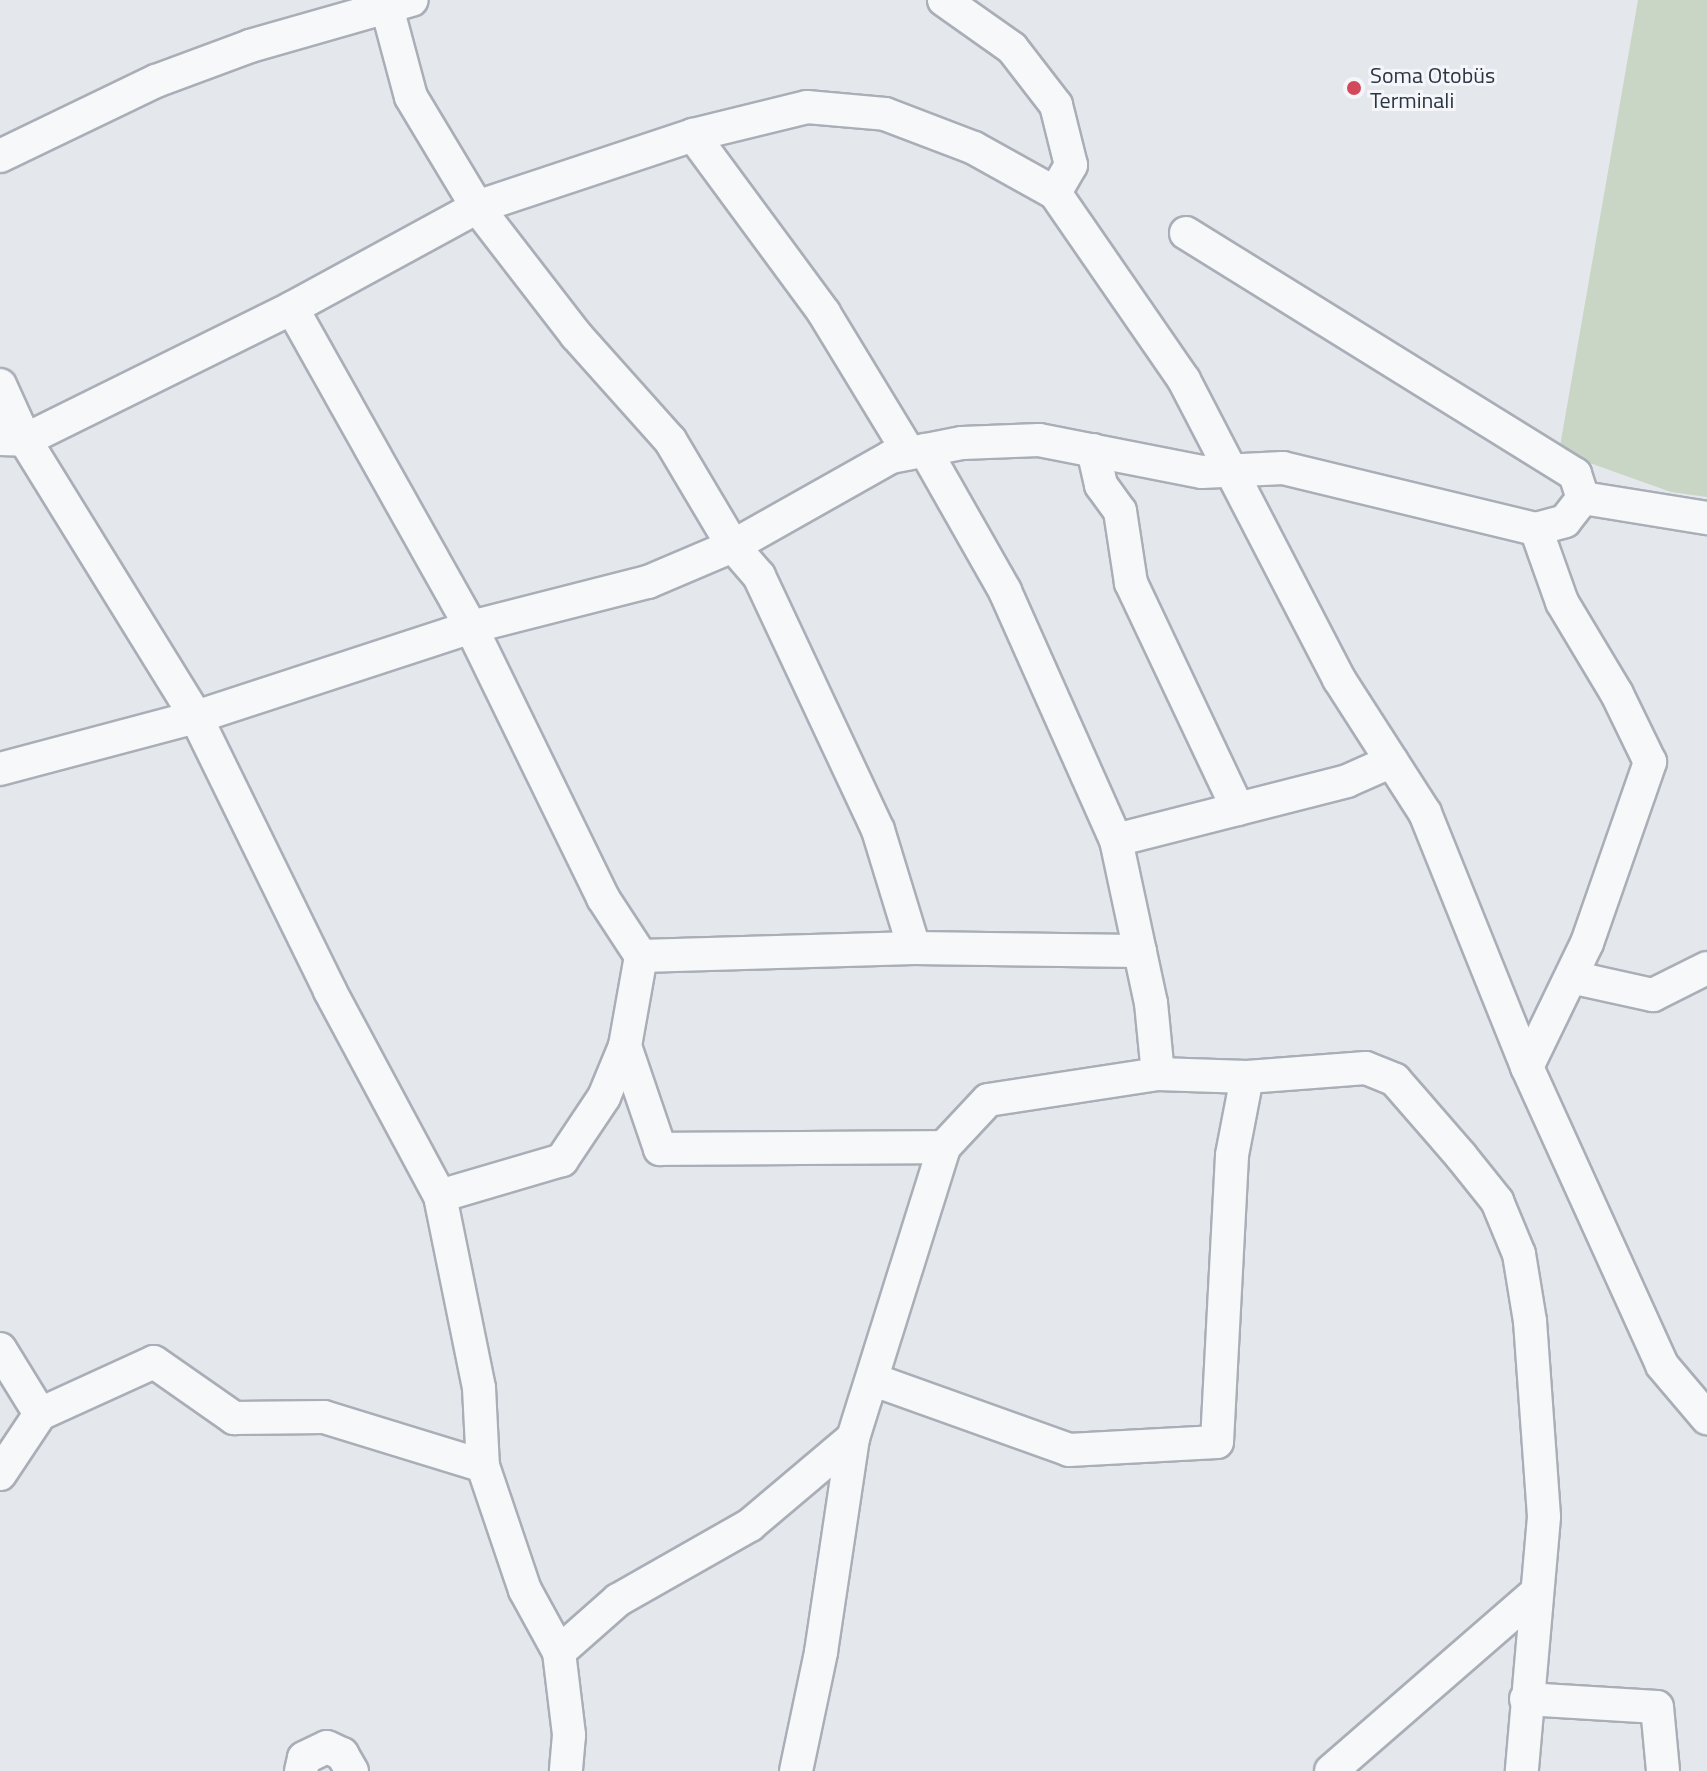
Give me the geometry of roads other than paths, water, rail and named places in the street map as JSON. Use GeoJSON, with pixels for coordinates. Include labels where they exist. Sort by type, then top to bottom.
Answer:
{"type":"FeatureCollection","features":[{"type":"Feature","properties":{"kind":"street"},"geometry":{"type":"LineString","coordinates":[[944,0],[1012,48],[1056,105],[1071,165],[1055,193]]}},
{"type":"Feature","properties":{"kind":"street"},"geometry":{"type":"LineString","coordinates":[[0,156],[156,81],[250,46],[395,2],[411,97],[477,207],[576,335],[670,440],[733,546],[759,576],[865,801],[914,948]]}},
{"type":"Feature","properties":{"kind":"street"},"geometry":{"type":"LineString","coordinates":[[13,439],[292,308],[477,207],[693,135],[807,107],[885,114],[974,148],[1055,193],[1184,380],[1339,679],[1425,813],[1527,1067],[1662,1365],[1707,1418]]}},
{"type":"Feature","properties":{"kind":"street"},"geometry":{"type":"LineString","coordinates":[[693,135],[824,313],[1005,591],[1116,840],[1140,951],[1158,1074]]}},
{"type":"Feature","properties":{"kind":"street"},"geometry":{"type":"LineString","coordinates":[[1186,233],[1575,474],[1583,498]]}},
{"type":"Feature","properties":{"kind":"street"},"geometry":{"type":"LineString","coordinates":[[292,308],[471,627],[603,898],[641,956],[625,1046],[604,1097],[562,1160],[440,1196]]}},
{"type":"Feature","properties":{"kind":"street"},"geometry":{"type":"LineString","coordinates":[[0,385],[13,439],[196,717],[330,991],[440,1196],[479,1388],[483,1466],[525,1590],[559,1652],[569,1735],[566,1771]]}},
{"type":"Feature","properties":{"kind":"street"},"geometry":{"type":"LineString","coordinates":[[0,769],[196,717],[471,627],[648,582],[733,546],[891,457],[917,452],[1039,440],[1202,472],[1283,468],[1536,529],[1565,521],[1583,498]]}},
{"type":"Feature","properties":{"kind":"street"},"geometry":{"type":"LineString","coordinates":[[1093,450],[1101,485],[1120,511],[1131,583],[1238,809]]}},
{"type":"Feature","properties":{"kind":"street"},"geometry":{"type":"LineString","coordinates":[[1583,498],[1707,518]]}},
{"type":"Feature","properties":{"kind":"street"},"geometry":{"type":"LineString","coordinates":[[1527,1067],[1571,977],[1615,869],[1650,762],[1617,694],[1562,602],[1536,529]]}},
{"type":"Feature","properties":{"kind":"street"},"geometry":{"type":"LineString","coordinates":[[1116,840],[1347,781],[1392,761]]}},
{"type":"Feature","properties":{"kind":"street"},"geometry":{"type":"LineString","coordinates":[[641,956],[914,948],[1140,951]]}},
{"type":"Feature","properties":{"kind":"street"},"geometry":{"type":"LineString","coordinates":[[1571,977],[1653,995],[1707,968]]}},
{"type":"Feature","properties":{"kind":"street"},"geometry":{"type":"LineString","coordinates":[[625,1046],[660,1149],[944,1147]]}},
{"type":"Feature","properties":{"kind":"street"},"geometry":{"type":"LineString","coordinates":[[796,1771],[821,1652],[853,1438],[874,1380],[944,1147],[988,1100],[1158,1074],[1247,1077],[1366,1068],[1395,1080],[1497,1201],[1519,1254],[1530,1321],[1544,1517],[1522,1771]]}},
{"type":"Feature","properties":{"kind":"street"},"geometry":{"type":"LineString","coordinates":[[874,1380],[1069,1450],[1217,1442],[1232,1155],[1247,1077]]}},
{"type":"Feature","properties":{"kind":"street"},"geometry":{"type":"LineString","coordinates":[[0,1349],[40,1414]]}},
{"type":"Feature","properties":{"kind":"street"},"geometry":{"type":"LineString","coordinates":[[0,1474],[40,1414],[154,1362],[234,1418],[324,1417],[483,1466]]}},
{"type":"Feature","properties":{"kind":"street"},"geometry":{"type":"LineString","coordinates":[[559,1652],[618,1600],[750,1525],[853,1438]]}},
{"type":"Feature","properties":{"kind":"street"},"geometry":{"type":"LineString","coordinates":[[1331,1771],[1536,1593]]}},
{"type":"Feature","properties":{"kind":"street"},"geometry":{"type":"LineString","coordinates":[[1526,1699],[1657,1707],[1663,1771]]}},
{"type":"Feature","properties":{"kind":"street"},"geometry":{"type":"LineString","coordinates":[[301,1771],[304,1758],[327,1747],[342,1754],[352,1771]]}},
{"type":"Feature","properties":{"kind":"place","name":"Soma Otobüs Terminali"},"geometry":{"type":"Point","coordinates":[1354,88]}}]}
